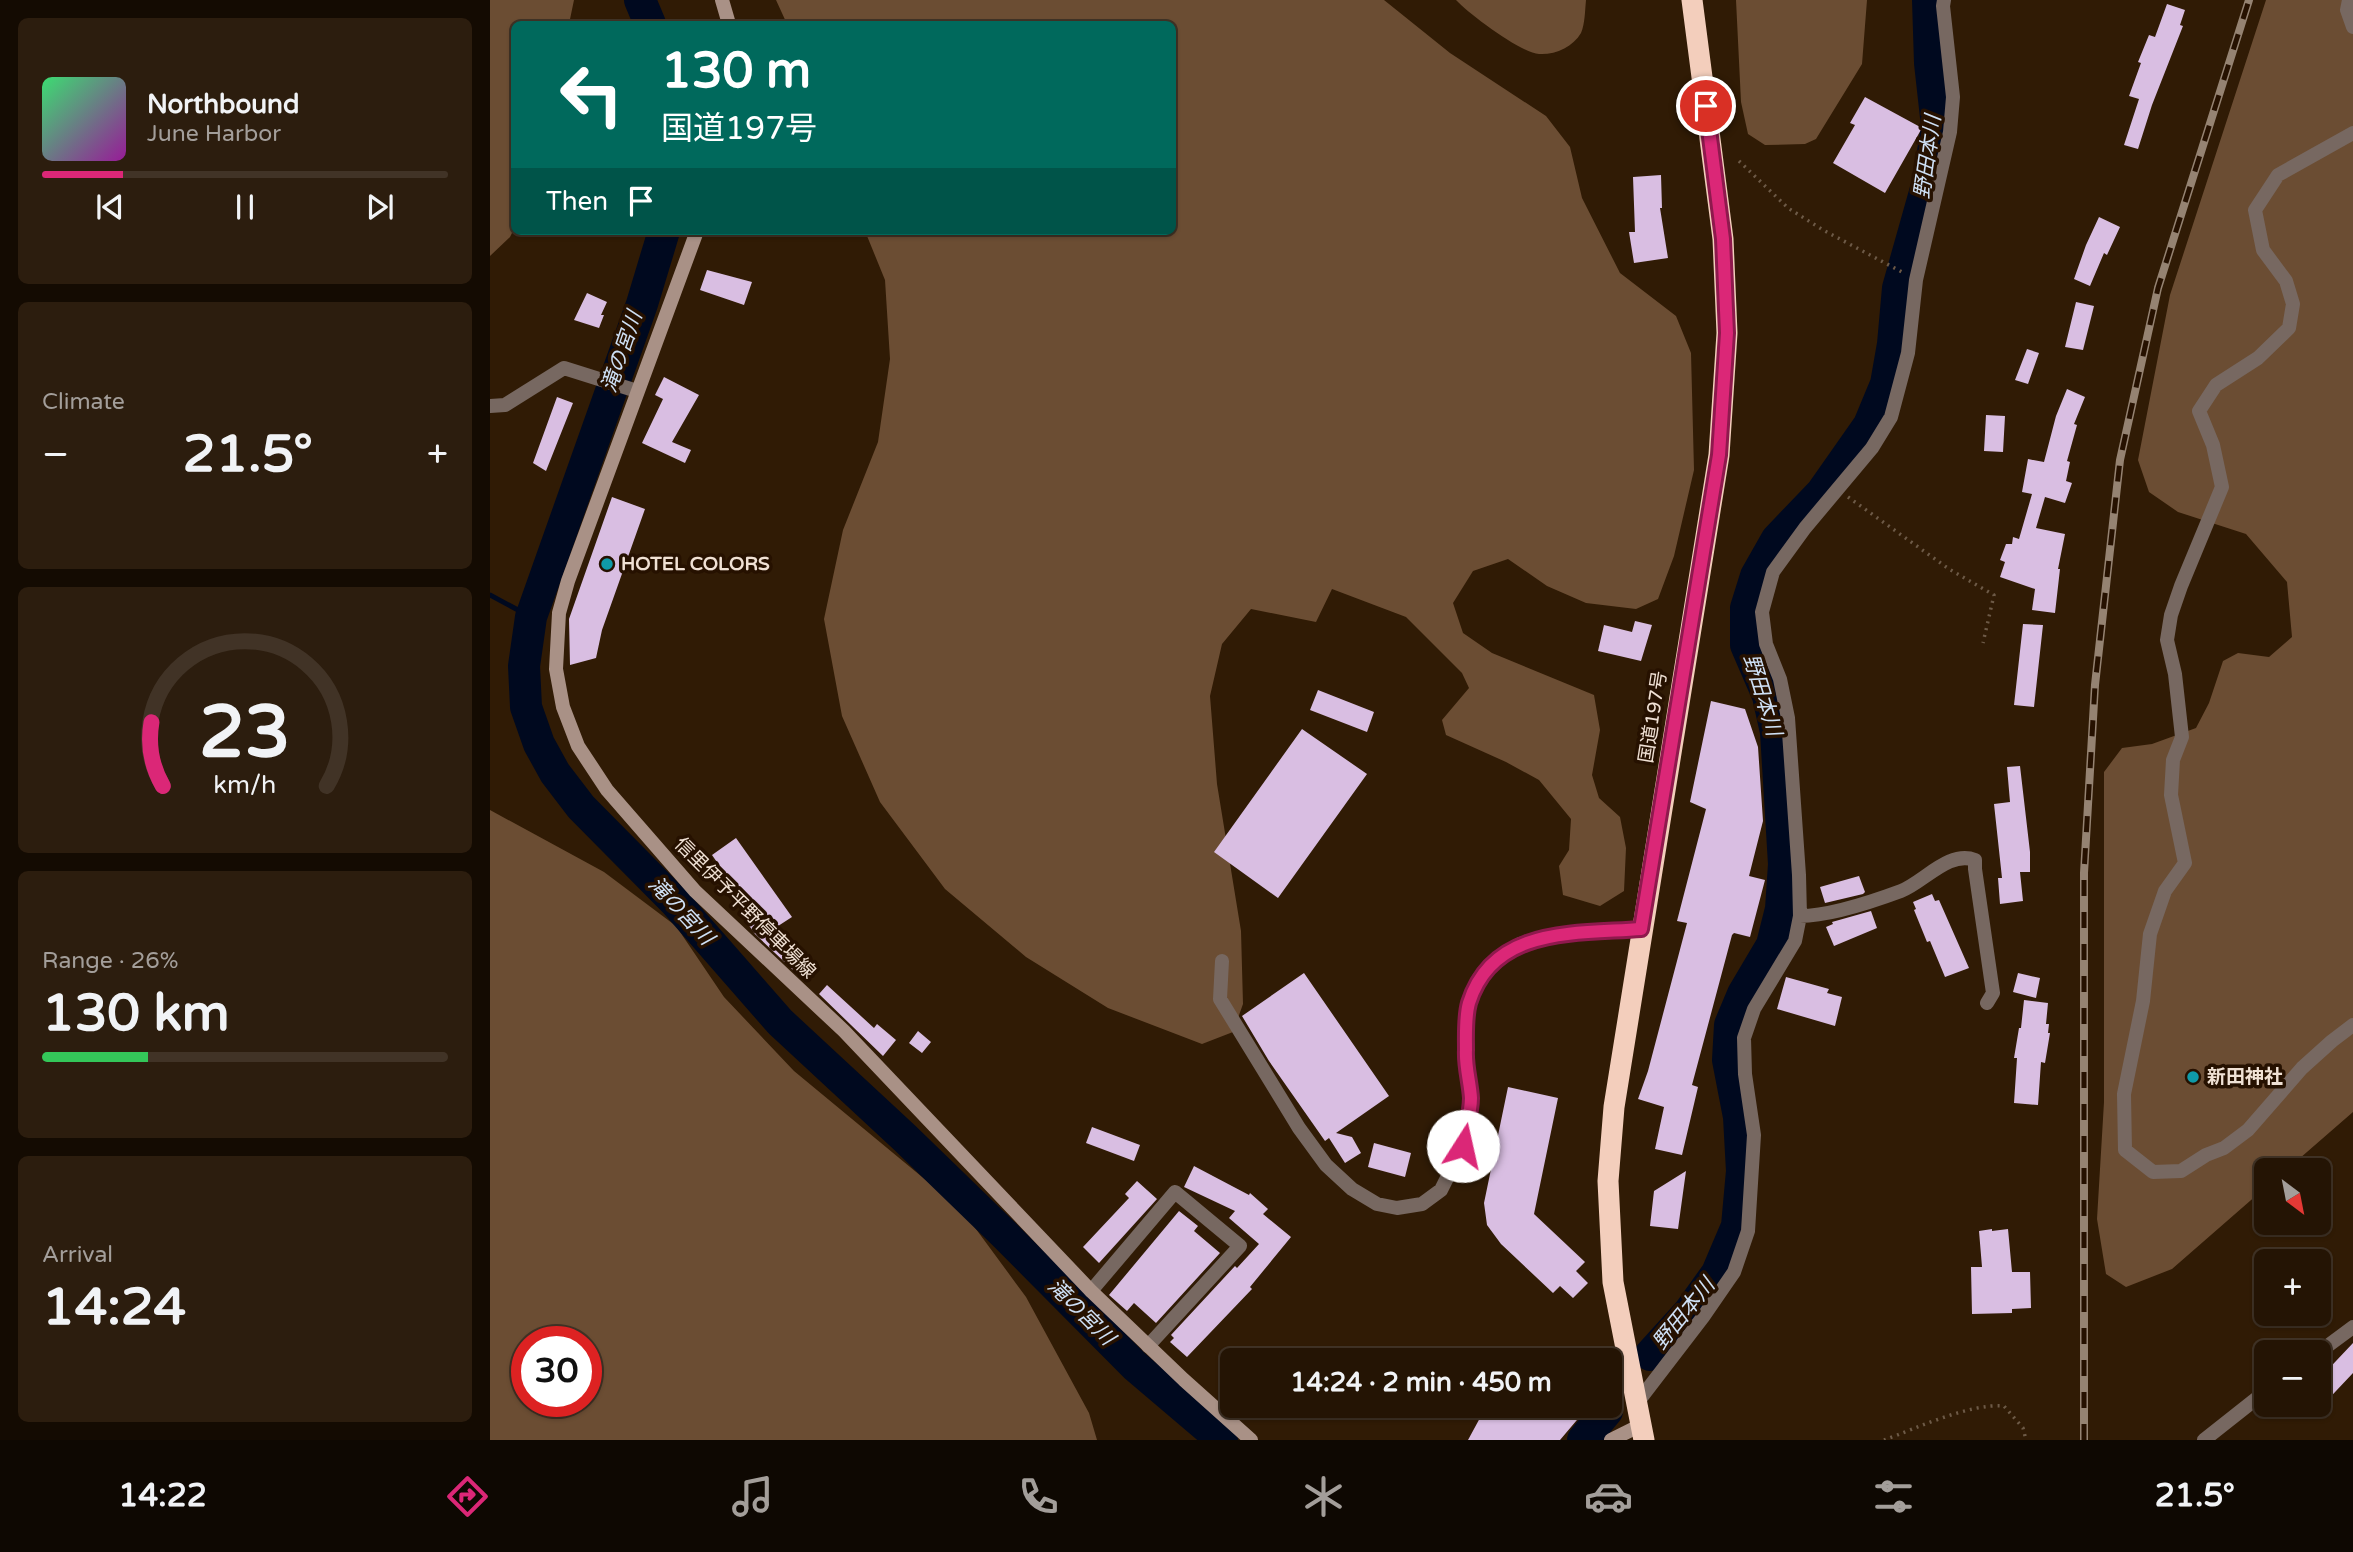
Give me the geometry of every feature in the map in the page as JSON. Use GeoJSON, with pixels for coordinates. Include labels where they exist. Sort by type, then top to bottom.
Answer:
{"type":"FeatureCollection","features":[{"type":"Feature","properties":{"kind":"highway","name":"国道197号"},"geometry":{"type":"LineString","coordinates":[[1642,1432],[1613,1282],[1608,1181],[1614,1107],[1641,929],[1719,455],[1727,333],[1723,239],[1692,0]]}},
{"type":"Feature","properties":{"kind":"main road"},"geometry":{"type":"LineString","coordinates":[[722,0],[728,21]]}},
{"type":"Feature","properties":{"kind":"main road","name":"信里伊予平野停車場線"},"geometry":{"type":"LineString","coordinates":[[695,235],[633,390],[559,613],[556,669],[563,707],[578,746],[607,790],[695,891],[844,1031],[1091,1291],[1251,1440]]}},
{"type":"Feature","properties":{"kind":"main road"},"geometry":{"type":"LineString","coordinates":[[1611,1440],[1642,1432]]}},
{"type":"Feature","properties":{"kind":"street"},"geometry":{"type":"LineString","coordinates":[[1637,1403],[1734,1272],[1748,1231],[1754,1135],[1745,1074],[1744,1038],[1754,1009],[1795,941],[1800,916],[1788,718],[1780,679],[1766,644],[1762,612],[1773,572],[1805,528],[1872,448],[1891,417],[1908,353],[1916,279],[1950,132],[1953,97],[1944,0]]}},
{"type":"Feature","properties":{"kind":"street"},"geometry":{"type":"LineString","coordinates":[[2349,0],[2347,10],[2353,27]]}},
{"type":"Feature","properties":{"kind":"street"},"geometry":{"type":"LineString","coordinates":[[2353,133],[2278,175],[2255,210],[2263,250],[2286,281],[2293,304],[2289,328],[2258,358],[2216,385],[2199,411],[2213,445],[2222,487],[2181,586],[2171,615],[2167,640],[2175,674],[2182,737],[2173,760],[2171,795],[2185,863],[2165,891],[2150,934],[2143,1001],[2123,1094],[2125,1150],[2153,1172],[2181,1171],[2206,1155],[2224,1148],[2248,1130],[2302,1068],[2353,1025]]}},
{"type":"Feature","properties":{"kind":"street"},"geometry":{"type":"LineString","coordinates":[[490,405],[505,405],[564,368],[633,390]]}},
{"type":"Feature","properties":{"kind":"street"},"geometry":{"type":"LineString","coordinates":[[1800,916],[1816,916],[1905,890],[1952,860],[1971,858],[1975,860],[1993,993],[1987,1003]]}},
{"type":"Feature","properties":{"kind":"street"},"geometry":{"type":"LineString","coordinates":[[1222,961],[1220,999],[1299,1128],[1326,1165],[1352,1189],[1377,1204],[1397,1209],[1422,1204],[1441,1190],[1463,1146],[1471,1100],[1465,1054],[1468,1005],[1479,978],[1497,958],[1520,944],[1547,936],[1641,929]]}},
{"type":"Feature","properties":{"kind":"street"},"geometry":{"type":"LineString","coordinates":[[1091,1291],[1175,1192],[1240,1246],[1149,1346]]}},
{"type":"Feature","properties":{"kind":"street"},"geometry":{"type":"LineString","coordinates":[[2331,1343],[2353,1326]]}},
{"type":"Feature","properties":{"kind":"street"},"geometry":{"type":"LineString","coordinates":[[2204,1440],[2254,1400]]}},
{"type":"Feature","properties":{"kind":"path"},"geometry":{"type":"LineString","coordinates":[[1739,161],[1788,208],[1823,230],[1916,279]]}},
{"type":"Feature","properties":{"kind":"path"},"geometry":{"type":"LineString","coordinates":[[1837,490],[1949,569],[1994,595],[1983,643]]}},
{"type":"Feature","properties":{"kind":"path"},"geometry":{"type":"LineString","coordinates":[[1884,1440],[1943,1418],[1992,1405],[2004,1406],[2023,1428],[2026,1440]]}},
{"type":"Feature","properties":{"kind":"shaded area"},"geometry":{"type":"Polygon","coordinates":[[[490,0],[574,0],[570,21],[511,21],[511,235],[490,256],[490,0]]]}},
{"type":"Feature","properties":{"kind":"shaded area"},"geometry":{"type":"Polygon","coordinates":[[[776,0],[1384,0],[1450,53],[1546,116],[1570,147],[1582,198],[1620,273],[1676,316],[1691,353],[1694,470],[1674,556],[1658,599],[1636,609],[1586,603],[1547,586],[1508,559],[1473,571],[1453,603],[1463,633],[1492,653],[1594,695],[1600,730],[1592,775],[1599,798],[1620,817],[1626,848],[1624,891],[1600,906],[1563,895],[1559,866],[1569,850],[1571,819],[1539,780],[1446,735],[1442,720],[1469,688],[1462,673],[1406,617],[1332,589],[1316,622],[1251,609],[1222,644],[1210,696],[1217,784],[1241,931],[1243,1004],[1233,1032],[1202,1044],[1108,1008],[1026,957],[945,889],[880,802],[842,716],[824,619],[843,530],[878,442],[890,359],[885,280],[867,235],[1176,235],[1176,21],[786,21],[776,0]]]}},
{"type":"Feature","properties":{"kind":"shaded area"},"geometry":{"type":"Polygon","coordinates":[[[1456,0],[1586,0],[1583,25],[1578,38],[1563,49],[1539,54],[1508,40],[1456,0]]]}},
{"type":"Feature","properties":{"kind":"shaded area"},"geometry":{"type":"Polygon","coordinates":[[[1736,0],[1867,0],[1862,64],[1816,139],[1805,144],[1765,145],[1748,134],[1741,102],[1736,0]]]}},
{"type":"Feature","properties":{"kind":"shaded area"},"geometry":{"type":"Polygon","coordinates":[[[2266,0],[2353,0],[2353,1112],[2300,1158],[2254,1158],[2254,1197],[2172,1269],[2126,1287],[2106,1274],[2097,1219],[2104,1102],[2104,772],[2122,748],[2152,744],[2196,728],[2209,703],[2223,661],[2238,653],[2269,657],[2292,637],[2287,582],[2246,534],[2178,512],[2149,492],[2138,460],[2170,295],[2266,0]]]}},
{"type":"Feature","properties":{"kind":"shaded area"},"geometry":{"type":"Polygon","coordinates":[[[490,810],[604,872],[676,926],[724,997],[794,1071],[962,1210],[1026,1297],[1089,1413],[1097,1440],[490,1440],[490,810]]]}},
{"type":"Feature","properties":{"kind":"building"},"geometry":{"type":"Polygon","coordinates":[[[2167,4],[2185,10],[2180,25],[2183,26],[2138,149],[2124,145],[2139,99],[2129,96],[2149,35],[2155,37],[2167,4]]]}},
{"type":"Feature","properties":{"kind":"building"},"geometry":{"type":"Polygon","coordinates":[[[1865,97],[1922,128],[1885,193],[1833,163],[1855,125],[1850,123],[1865,97]]]}},
{"type":"Feature","properties":{"kind":"building"},"geometry":{"type":"Polygon","coordinates":[[[1661,175],[1660,208],[1668,258],[1634,263],[1629,232],[1635,232],[1633,177],[1661,175]]]}},
{"type":"Feature","properties":{"kind":"building"},"geometry":{"type":"Polygon","coordinates":[[[2099,217],[2120,227],[2107,255],[2104,253],[2090,286],[2074,279],[2099,217]]]}},
{"type":"Feature","properties":{"kind":"building"},"geometry":{"type":"Polygon","coordinates":[[[707,270],[752,282],[744,305],[700,290],[707,270]]]}},
{"type":"Feature","properties":{"kind":"building"},"geometry":{"type":"Polygon","coordinates":[[[587,293],[607,302],[599,328],[574,320],[587,293]]]}},
{"type":"Feature","properties":{"kind":"building"},"geometry":{"type":"Polygon","coordinates":[[[2076,302],[2094,306],[2083,350],[2065,347],[2076,302]]]}},
{"type":"Feature","properties":{"kind":"building"},"geometry":{"type":"Polygon","coordinates":[[[2027,349],[2039,353],[2028,384],[2015,380],[2027,349]]]}},
{"type":"Feature","properties":{"kind":"building"},"geometry":{"type":"Polygon","coordinates":[[[664,377],[699,395],[672,442],[691,450],[685,463],[642,443],[663,399],[655,395],[664,377]]]}},
{"type":"Feature","properties":{"kind":"building"},"geometry":{"type":"Polygon","coordinates":[[[2067,389],[2085,397],[2074,424],[2077,425],[2067,461],[2070,462],[2066,481],[2072,483],[2065,503],[2045,497],[2036,528],[2065,534],[2058,569],[2055,613],[2032,610],[2035,589],[2000,577],[2005,562],[2000,560],[2006,544],[2012,544],[2013,537],[2019,539],[2032,494],[2022,492],[2028,459],[2044,462],[2056,416],[2067,389]]]}},
{"type":"Feature","properties":{"kind":"building"},"geometry":{"type":"Polygon","coordinates":[[[557,397],[573,403],[546,471],[533,463],[557,397]]]}},
{"type":"Feature","properties":{"kind":"building"},"geometry":{"type":"Polygon","coordinates":[[[1986,415],[2005,416],[2003,452],[1984,451],[1986,415]]]}},
{"type":"Feature","properties":{"kind":"building","name":"HOTEL COLORS"},"geometry":{"type":"Polygon","coordinates":[[[612,497],[645,509],[602,630],[596,658],[570,665],[569,619],[612,497]]]}},
{"type":"Feature","properties":{"kind":"building"},"geometry":{"type":"Polygon","coordinates":[[[1635,621],[1652,625],[1641,661],[1598,651],[1604,625],[1632,632],[1635,621]]]}},
{"type":"Feature","properties":{"kind":"building"},"geometry":{"type":"Polygon","coordinates":[[[2023,624],[2043,625],[2034,707],[2014,705],[2023,624]]]}},
{"type":"Feature","properties":{"kind":"building"},"geometry":{"type":"Polygon","coordinates":[[[1318,690],[1374,712],[1367,732],[1310,710],[1318,690]]]}},
{"type":"Feature","properties":{"kind":"building"},"geometry":{"type":"Polygon","coordinates":[[[1711,701],[1745,709],[1758,747],[1763,821],[1749,876],[1765,880],[1750,937],[1734,933],[1732,935],[1692,1085],[1698,1087],[1682,1155],[1655,1149],[1664,1107],[1638,1099],[1648,1071],[1687,923],[1677,921],[1706,809],[1690,802],[1711,701]]]}},
{"type":"Feature","properties":{"kind":"building"},"geometry":{"type":"Polygon","coordinates":[[[1302,729],[1367,774],[1278,898],[1214,852],[1302,729]]]}},
{"type":"Feature","properties":{"kind":"building"},"geometry":{"type":"Polygon","coordinates":[[[2020,766],[2030,872],[2020,872],[2023,901],[2000,904],[1998,878],[2002,878],[1994,804],[2010,802],[2007,767],[2020,766]]]}},
{"type":"Feature","properties":{"kind":"building"},"geometry":{"type":"Polygon","coordinates":[[[736,838],[792,917],[775,928],[805,959],[793,970],[755,934],[748,924],[756,919],[712,855],[736,838]]]}},
{"type":"Feature","properties":{"kind":"building"},"geometry":{"type":"Polygon","coordinates":[[[1859,876],[1865,892],[1863,894],[1825,903],[1820,887],[1859,876]]]}},
{"type":"Feature","properties":{"kind":"building"},"geometry":{"type":"Polygon","coordinates":[[[1932,894],[1935,901],[1939,900],[1969,968],[1945,977],[1914,910],[1916,909],[1913,902],[1932,894]]]}},
{"type":"Feature","properties":{"kind":"building"},"geometry":{"type":"Polygon","coordinates":[[[1871,911],[1877,928],[1834,946],[1826,927],[1833,924],[1832,922],[1871,911]]]}},
{"type":"Feature","properties":{"kind":"building"},"geometry":{"type":"Polygon","coordinates":[[[1304,973],[1389,1096],[1336,1133],[1352,1137],[1361,1153],[1345,1163],[1329,1138],[1325,1141],[1269,1061],[1242,1016],[1304,973]]]}},
{"type":"Feature","properties":{"kind":"building"},"geometry":{"type":"Polygon","coordinates":[[[2018,973],[2040,978],[2036,998],[2013,992],[2018,973]]]}},
{"type":"Feature","properties":{"kind":"building"},"geometry":{"type":"Polygon","coordinates":[[[1786,977],[1829,989],[1827,993],[1842,997],[1835,1026],[1777,1009],[1786,977]]]}},
{"type":"Feature","properties":{"kind":"building"},"geometry":{"type":"Polygon","coordinates":[[[827,985],[874,1028],[877,1024],[896,1040],[883,1056],[819,994],[827,985]]]}},
{"type":"Feature","properties":{"kind":"building"},"geometry":{"type":"Polygon","coordinates":[[[2024,1000],[2048,1003],[2046,1024],[2049,1024],[2050,1033],[2045,1063],[2041,1062],[2038,1105],[2014,1103],[2017,1058],[2014,1058],[2024,1000]]]}},
{"type":"Feature","properties":{"kind":"building"},"geometry":{"type":"Polygon","coordinates":[[[918,1031],[931,1042],[922,1053],[909,1043],[918,1031]]]}},
{"type":"Feature","properties":{"kind":"building"},"geometry":{"type":"Polygon","coordinates":[[[1508,1087],[1558,1098],[1534,1214],[1585,1262],[1576,1271],[1588,1283],[1573,1298],[1560,1286],[1553,1293],[1501,1244],[1487,1225],[1484,1203],[1508,1087]]]}},
{"type":"Feature","properties":{"kind":"building"},"geometry":{"type":"Polygon","coordinates":[[[1092,1127],[1140,1145],[1134,1161],[1086,1143],[1092,1127]]]}},
{"type":"Feature","properties":{"kind":"building"},"geometry":{"type":"Polygon","coordinates":[[[1374,1143],[1411,1153],[1405,1177],[1368,1167],[1374,1143]]]}},
{"type":"Feature","properties":{"kind":"building"},"geometry":{"type":"Polygon","coordinates":[[[1194,1166],[1249,1195],[1250,1193],[1268,1209],[1263,1214],[1291,1237],[1250,1287],[1252,1289],[1187,1357],[1170,1342],[1174,1338],[1171,1335],[1259,1244],[1229,1218],[1235,1211],[1184,1187],[1194,1166]]]}},
{"type":"Feature","properties":{"kind":"building"},"geometry":{"type":"Polygon","coordinates":[[[1686,1171],[1678,1229],[1650,1226],[1654,1191],[1686,1171]]]}},
{"type":"Feature","properties":{"kind":"building"},"geometry":{"type":"Polygon","coordinates":[[[1137,1181],[1157,1199],[1099,1263],[1083,1247],[1129,1198],[1125,1194],[1137,1181]]]}},
{"type":"Feature","properties":{"kind":"building"},"geometry":{"type":"Polygon","coordinates":[[[1179,1211],[1198,1226],[1194,1231],[1220,1253],[1156,1323],[1134,1303],[1127,1311],[1109,1295],[1179,1211]]]}},
{"type":"Feature","properties":{"kind":"building"},"geometry":{"type":"Polygon","coordinates":[[[2008,1229],[2012,1272],[2030,1272],[2031,1308],[2012,1309],[2012,1313],[1972,1314],[1971,1267],[1982,1267],[1979,1231],[2008,1229]]]}},
{"type":"Feature","properties":{"kind":"building"},"geometry":{"type":"Polygon","coordinates":[[[2353,1343],[2353,1373],[2331,1396],[2331,1366],[2353,1343]]]}},
{"type":"Feature","properties":{"kind":"building"},"geometry":{"type":"Polygon","coordinates":[[[1480,1418],[1579,1418],[1560,1440],[1468,1440],[1480,1418]]]}},
{"type":"Feature","properties":{"kind":"waterway","name":"滝の宮川"},"geometry":{"type":"LineString","coordinates":[[640,0],[649,21]]}},
{"type":"Feature","properties":{"kind":"waterway","name":"野田本川"},"geometry":{"type":"LineString","coordinates":[[1650,1355],[1689,1312],[1717,1273],[1737,1226],[1742,1171],[1739,1117],[1728,1060],[1730,1025],[1743,994],[1772,945],[1781,909],[1784,864],[1776,732],[1768,696],[1746,645],[1746,608],[1756,576],[1777,539],[1822,492],[1869,425],[1886,384],[1898,288],[1929,178],[1937,126],[1930,63],[1928,0]]}},
{"type":"Feature","properties":{"kind":"waterway","name":"滝の宮川"},"geometry":{"type":"LineString","coordinates":[[663,235],[642,304],[531,617],[524,666],[526,707],[539,744],[555,773],[581,807],[675,902],[780,1022],[905,1138],[1135,1366],[1222,1440]]}},
{"type":"Feature","properties":{"kind":"waterway"},"geometry":{"type":"LineString","coordinates":[[490,595],[531,617]]}},
{"type":"Feature","properties":{"kind":"waterway","name":"野田本川"},"geometry":{"type":"LineString","coordinates":[[1583,1440],[1601,1418]]}},
{"type":"Feature","properties":{"kind":"railway"},"geometry":{"type":"LineString","coordinates":[[2084,1440],[2084,873],[2095,685],[2120,460],[2158,288],[2249,0]]}},
{"type":"Feature","properties":{"kind":"place","name":"HOTEL COLORS"},"geometry":{"type":"Point","coordinates":[607,564]}},
{"type":"Feature","properties":{"kind":"place","name":"新田神社"},"geometry":{"type":"Point","coordinates":[2193,1077]}},
{"type":"Feature","properties":{"kind":"route"},"geometry":{"type":"LineString","coordinates":[[1463,1146],[1471,1100],[1465,1054],[1468,1005],[1479,978],[1497,958],[1520,944],[1547,936],[1641,929],[1719,455],[1727,333],[1723,239],[1706,106]]}}]}
